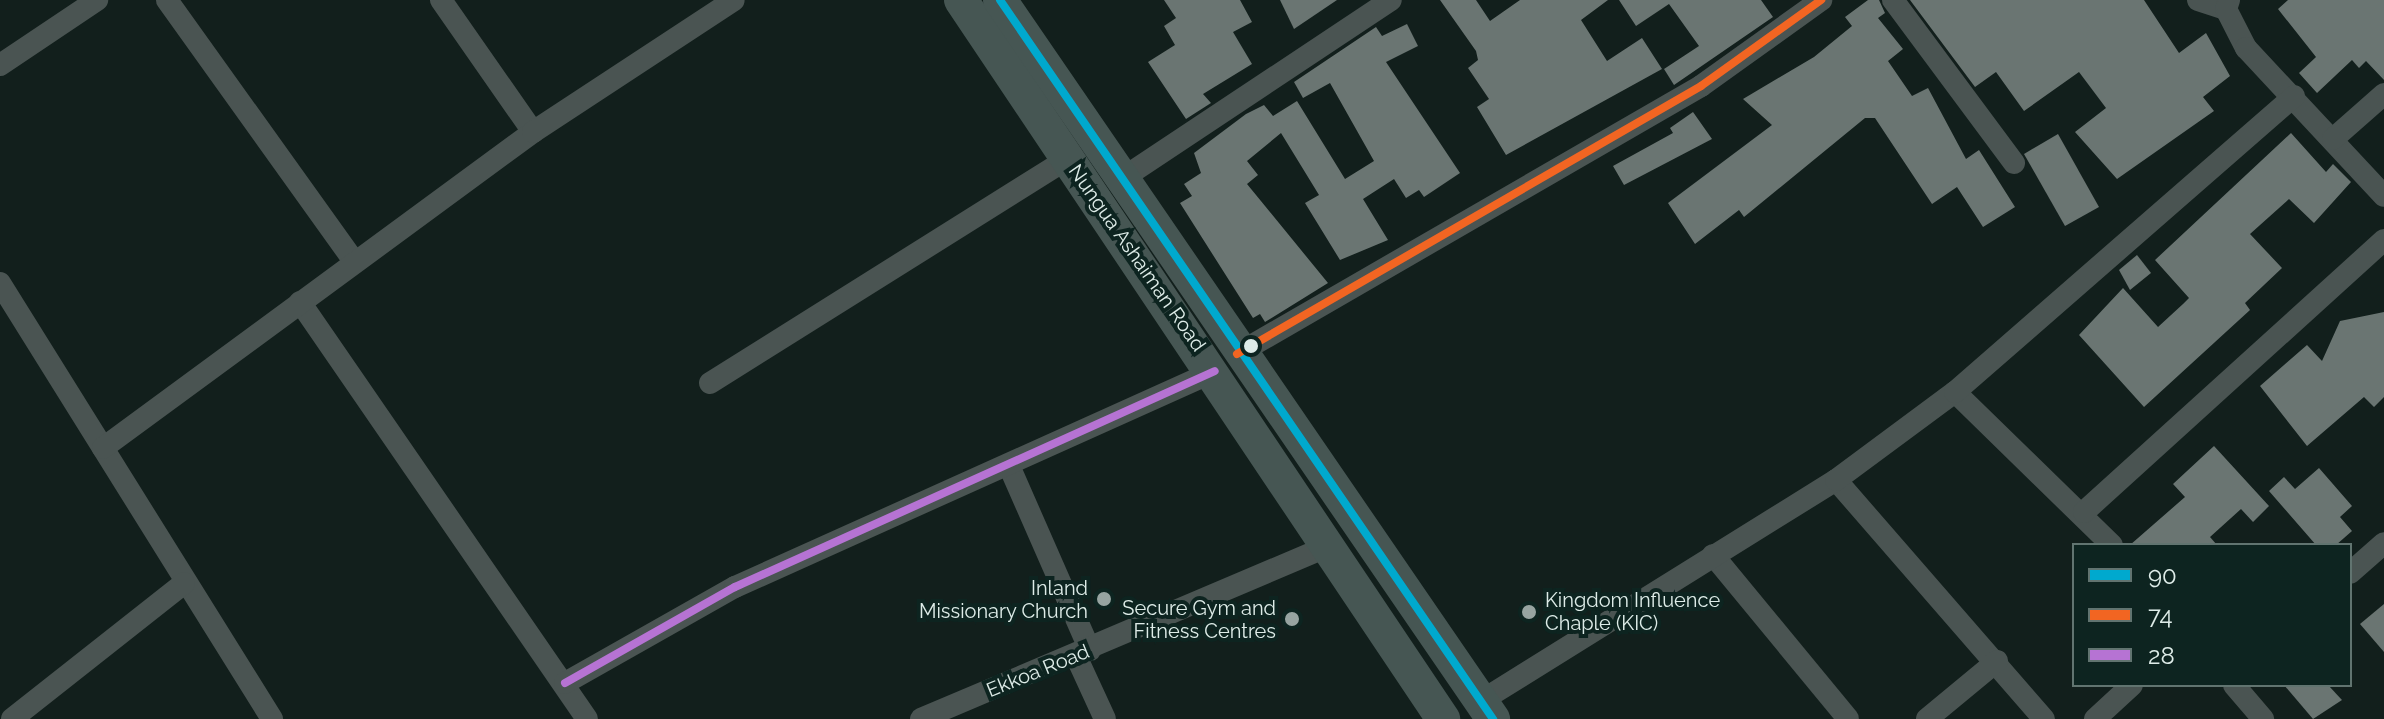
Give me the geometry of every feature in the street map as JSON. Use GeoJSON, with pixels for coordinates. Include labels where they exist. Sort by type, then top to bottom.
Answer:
{"type":"FeatureCollection","features":[{"type":"Feature","properties":{"kind":"main road","name":"Nungua Ashaiman Road"},"geometry":{"type":"LineString","coordinates":[[961,0],[1068,158],[1487,710]]}},
{"type":"Feature","properties":{"kind":"main road","name":"Nungua Ashaiman Road"},"geometry":{"type":"LineString","coordinates":[[1000,0],[1120,180],[1331,545],[1443,719]]}},
{"type":"Feature","properties":{"kind":"street"},"geometry":{"type":"LineString","coordinates":[[0,65],[97,0]]}},
{"type":"Feature","properties":{"kind":"street"},"geometry":{"type":"LineString","coordinates":[[167,0],[353,260]]}},
{"type":"Feature","properties":{"kind":"street"},"geometry":{"type":"LineString","coordinates":[[441,0],[533,132]]}},
{"type":"Feature","properties":{"kind":"street"},"geometry":{"type":"LineString","coordinates":[[103,448],[353,260],[533,132],[734,0]]}},
{"type":"Feature","properties":{"kind":"street"},"geometry":{"type":"LineString","coordinates":[[1120,180],[1391,0]]}},
{"type":"Feature","properties":{"kind":"street"},"geometry":{"type":"LineString","coordinates":[[565,683],[735,587],[1010,468],[1226,363],[1701,86],[1821,0]]}},
{"type":"Feature","properties":{"kind":"street"},"geometry":{"type":"LineString","coordinates":[[1893,0],[2014,163]]}},
{"type":"Feature","properties":{"kind":"street"},"geometry":{"type":"LineString","coordinates":[[2198,0],[2228,4],[2246,48],[2384,196]]}},
{"type":"Feature","properties":{"kind":"street"},"geometry":{"type":"LineString","coordinates":[[2333,139],[2384,94]]}},
{"type":"Feature","properties":{"kind":"street"},"geometry":{"type":"LineString","coordinates":[[1487,710],[1713,555],[1836,480],[1955,392],[2294,96]]}},
{"type":"Feature","properties":{"kind":"street"},"geometry":{"type":"LineString","coordinates":[[710,383],[1068,158]]}},
{"type":"Feature","properties":{"kind":"street"},"geometry":{"type":"LineString","coordinates":[[2084,512],[2384,240]]}},
{"type":"Feature","properties":{"kind":"street"},"geometry":{"type":"LineString","coordinates":[[0,283],[184,583],[272,719]]}},
{"type":"Feature","properties":{"kind":"street"},"geometry":{"type":"LineString","coordinates":[[300,302],[587,719]]}},
{"type":"Feature","properties":{"kind":"street"},"geometry":{"type":"LineString","coordinates":[[1955,392],[2084,512],[2110,543]]}},
{"type":"Feature","properties":{"kind":"street"},"geometry":{"type":"LineString","coordinates":[[1010,468],[1083,653],[1105,719]]}},
{"type":"Feature","properties":{"kind":"street"},"geometry":{"type":"LineString","coordinates":[[1836,480],[1997,661],[2044,719]]}},
{"type":"Feature","properties":{"kind":"street"},"geometry":{"type":"LineString","coordinates":[[2352,571],[2384,543]]}},
{"type":"Feature","properties":{"kind":"street","name":"Ekkoa Road"},"geometry":{"type":"LineString","coordinates":[[921,719],[1083,653],[1331,545]]}},
{"type":"Feature","properties":{"kind":"street"},"geometry":{"type":"LineString","coordinates":[[1713,555],[1848,719]]}},
{"type":"Feature","properties":{"kind":"street"},"geometry":{"type":"LineString","coordinates":[[0,708],[9,719],[184,583]]}},
{"type":"Feature","properties":{"kind":"street"},"geometry":{"type":"LineString","coordinates":[[1927,719],[1997,661]]}},
{"type":"Feature","properties":{"kind":"street"},"geometry":{"type":"LineString","coordinates":[[2095,719],[2130,687]]}},
{"type":"Feature","properties":{"kind":"street"},"geometry":{"type":"LineString","coordinates":[[2236,687],[2263,719]]}},
{"type":"Feature","properties":{"kind":"building"},"geometry":{"type":"Polygon","coordinates":[[[1164,0],[1240,0],[1252,22],[1233,32],[1252,64],[1203,94],[1211,103],[1186,119],[1148,62],[1175,45],[1164,26],[1176,18],[1164,0]]]}},
{"type":"Feature","properties":{"kind":"building"},"geometry":{"type":"Polygon","coordinates":[[[1280,0],[1337,0],[1294,29],[1280,0]]]}},
{"type":"Feature","properties":{"kind":"building"},"geometry":{"type":"Polygon","coordinates":[[[1440,0],[1476,0],[1490,21],[1520,0],[1608,0],[1581,20],[1607,61],[1642,38],[1662,69],[1506,155],[1477,107],[1489,99],[1468,68],[1478,60],[1476,51],[1440,0]]]}},
{"type":"Feature","properties":{"kind":"building"},"geometry":{"type":"Polygon","coordinates":[[[1619,0],[1761,0],[1773,17],[1674,85],[1664,69],[1699,46],[1669,4],[1636,26],[1619,0]]]}},
{"type":"Feature","properties":{"kind":"building"},"geometry":{"type":"Polygon","coordinates":[[[1868,0],[1879,0],[1885,13],[1878,18],[1903,49],[1888,61],[1912,96],[1928,88],[1966,159],[1979,150],[2015,207],[1983,227],[1957,187],[1932,204],[1875,118],[1865,118],[1744,217],[1739,210],[1695,244],[1668,203],[1772,125],[1743,99],[1814,57],[1852,26],[1845,17],[1868,0]]]}},
{"type":"Feature","properties":{"kind":"building"},"geometry":{"type":"Polygon","coordinates":[[[1910,0],[2144,0],[2179,53],[2206,33],[2230,76],[2203,97],[2214,111],[2117,179],[2075,132],[2106,108],[2079,72],[2024,111],[1996,72],[1975,87],[1910,0]]]}},
{"type":"Feature","properties":{"kind":"building"},"geometry":{"type":"Polygon","coordinates":[[[2288,0],[2384,0],[2384,80],[2366,61],[2359,68],[2352,60],[2317,93],[2299,73],[2316,57],[2278,9],[2288,0]]]}},
{"type":"Feature","properties":{"kind":"building"},"geometry":{"type":"Polygon","coordinates":[[[1407,24],[1418,46],[1386,62],[1460,173],[1424,197],[1419,190],[1406,198],[1394,179],[1363,199],[1388,240],[1340,260],[1305,203],[1319,195],[1281,133],[1247,161],[1258,175],[1247,184],[1328,283],[1265,322],[1260,314],[1253,318],[1180,203],[1192,196],[1184,184],[1201,173],[1194,153],[1246,114],[1264,105],[1273,116],[1297,101],[1345,179],[1374,161],[1330,83],[1303,98],[1294,82],[1376,27],[1382,36],[1407,24]]]}},
{"type":"Feature","properties":{"kind":"building"},"geometry":{"type":"Polygon","coordinates":[[[1693,112],[1712,139],[1624,185],[1613,166],[1673,133],[1670,128],[1693,112]]]}},
{"type":"Feature","properties":{"kind":"building"},"geometry":{"type":"Polygon","coordinates":[[[2291,133],[2326,172],[2333,164],[2351,182],[2314,223],[2289,199],[2250,234],[2282,268],[2245,303],[2250,310],[2144,407],[2079,335],[2123,288],[2158,327],[2183,304],[2189,298],[2155,260],[2291,133]]]}},
{"type":"Feature","properties":{"kind":"building"},"geometry":{"type":"Polygon","coordinates":[[[2058,134],[2099,207],[2065,226],[2024,154],[2058,134]]]}},
{"type":"Feature","properties":{"kind":"building"},"geometry":{"type":"Polygon","coordinates":[[[2137,255],[2151,273],[2130,290],[2119,270],[2137,255]]]}},
{"type":"Feature","properties":{"kind":"building"},"geometry":{"type":"Polygon","coordinates":[[[2384,312],[2384,397],[2374,407],[2364,397],[2307,446],[2260,386],[2307,345],[2322,361],[2340,321],[2384,312]]]}},
{"type":"Feature","properties":{"kind":"building"},"geometry":{"type":"Polygon","coordinates":[[[2214,446],[2269,506],[2253,522],[2241,509],[2210,537],[2215,543],[2132,543],[2185,497],[2173,484],[2214,446]]]}},
{"type":"Feature","properties":{"kind":"building"},"geometry":{"type":"Polygon","coordinates":[[[2319,468],[2352,506],[2340,517],[2352,531],[2338,543],[2314,543],[2269,491],[2284,477],[2295,489],[2319,468]]]}},
{"type":"Feature","properties":{"kind":"building"},"geometry":{"type":"Polygon","coordinates":[[[2384,604],[2384,652],[2360,624],[2384,604]]]}},
{"type":"Feature","properties":{"kind":"building"},"geometry":{"type":"Polygon","coordinates":[[[2286,687],[2330,687],[2342,700],[2313,719],[2286,687]]]}},
{"type":"Feature","properties":{"kind":"transit line","name":"90"},"geometry":{"type":"LineString","coordinates":[[1000,0],[1493,719]]}},
{"type":"Feature","properties":{"kind":"transit line","name":"74"},"geometry":{"type":"LineString","coordinates":[[1237,354],[1701,86],[1821,0]]}},
{"type":"Feature","properties":{"kind":"transit line","name":"28"},"geometry":{"type":"LineString","coordinates":[[565,683],[735,587],[1215,371]]}},
{"type":"Feature","properties":{"kind":"place","name":"Inland Missionary Church"},"geometry":{"type":"Point","coordinates":[1104,599]}},
{"type":"Feature","properties":{"kind":"place","name":"Kingdom Influence Chaple (KIC)"},"geometry":{"type":"Point","coordinates":[1529,612]}},
{"type":"Feature","properties":{"kind":"place","name":"Secure Gym and Fitness Centres"},"geometry":{"type":"Point","coordinates":[1292,619]}}]}
